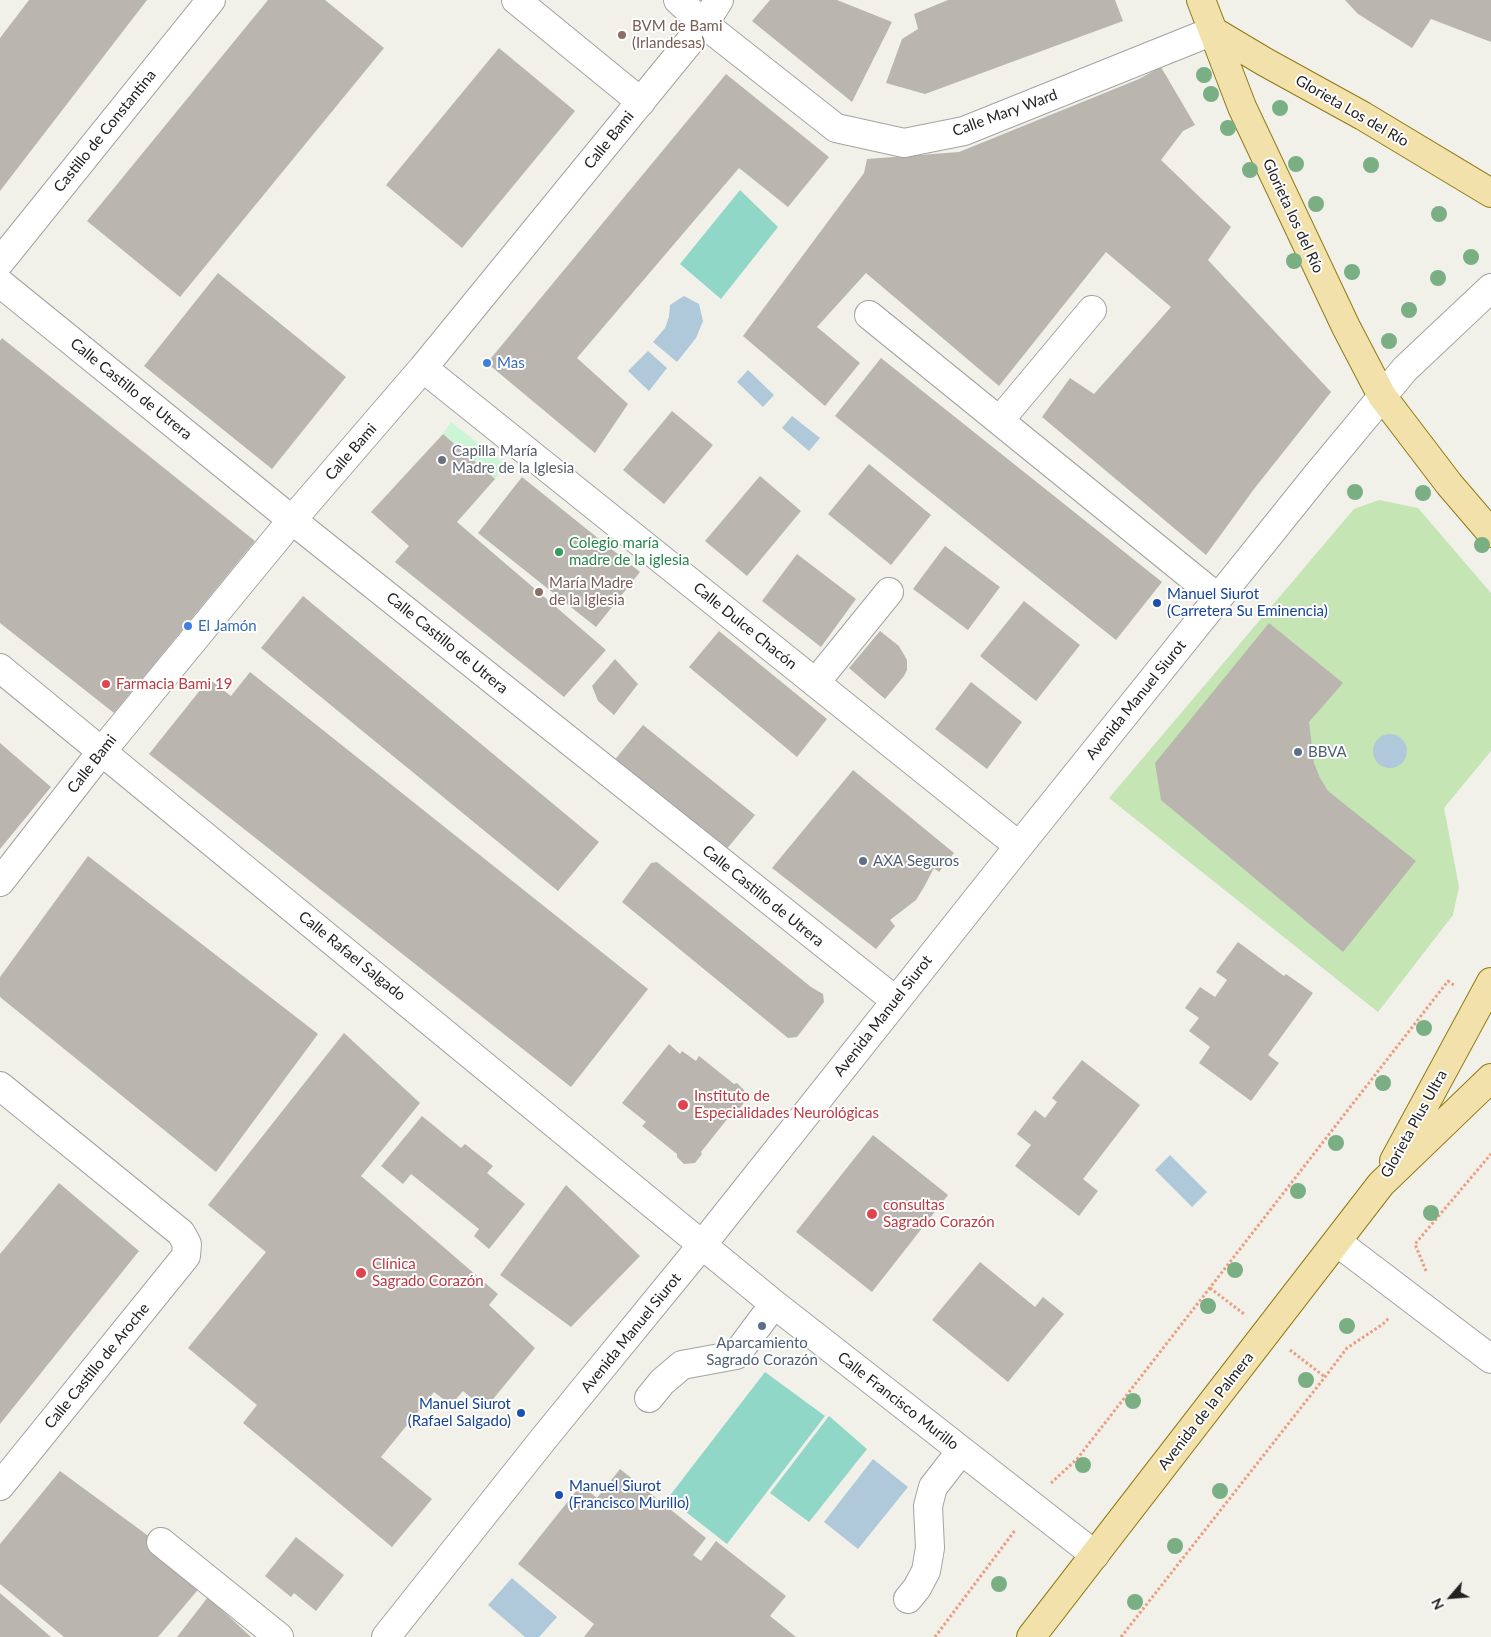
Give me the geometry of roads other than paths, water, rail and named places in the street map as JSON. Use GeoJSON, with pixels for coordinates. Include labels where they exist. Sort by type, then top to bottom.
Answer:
{"type":"FeatureCollection","features":[{"type":"Feature","properties":{"kind":"main road","name":"Glorieta los del Río"},"geometry":{"type":"LineString","coordinates":[[1202,0],[1242,107],[1346,327],[1382,396],[1449,484],[1491,533]]}},
{"type":"Feature","properties":{"kind":"main road","name":"Glorieta Los del Río"},"geometry":{"type":"LineString","coordinates":[[1213,31],[1265,62],[1364,116],[1491,193]]}},
{"type":"Feature","properties":{"kind":"main road","name":"Glorieta Plus Ultra"},"geometry":{"type":"LineString","coordinates":[[1381,1184],[1491,982]]}},
{"type":"Feature","properties":{"kind":"main road","name":"Glorieta Plus Ultra"},"geometry":{"type":"LineString","coordinates":[[1381,1184],[1491,1078]]}},
{"type":"Feature","properties":{"kind":"main road","name":"Avenida de la Palmera"},"geometry":{"type":"LineString","coordinates":[[1031,1637],[1381,1184]]}},
{"type":"Feature","properties":{"kind":"street","name":"Castillo de Constantina"},"geometry":{"type":"LineString","coordinates":[[0,262],[211,0]]}},
{"type":"Feature","properties":{"kind":"street"},"geometry":{"type":"LineString","coordinates":[[516,0],[641,102]]}},
{"type":"Feature","properties":{"kind":"street","name":"Calle Mary Ward"},"geometry":{"type":"LineString","coordinates":[[678,0],[704,24],[836,128],[904,143],[964,131],[1213,31]]}},
{"type":"Feature","properties":{"kind":"street","name":"Calle Bami"},"geometry":{"type":"LineString","coordinates":[[0,882],[102,751],[292,520],[423,368],[641,102],[704,24],[719,0]]}},
{"type":"Feature","properties":{"kind":"street","name":"Calle Castillo de Utrera"},"geometry":{"type":"LineString","coordinates":[[0,283],[292,520],[896,1001]]}},
{"type":"Feature","properties":{"kind":"street"},"geometry":{"type":"LineString","coordinates":[[1382,396],[1405,369],[1491,288]]}},
{"type":"Feature","properties":{"kind":"street"},"geometry":{"type":"LineString","coordinates":[[1000,420],[1092,310]]}},
{"type":"Feature","properties":{"kind":"street"},"geometry":{"type":"LineString","coordinates":[[870,315],[1218,598]]}},
{"type":"Feature","properties":{"kind":"street","name":"Calle Dulce Chacón"},"geometry":{"type":"LineString","coordinates":[[423,368],[1019,846]]}},
{"type":"Feature","properties":{"kind":"street","name":"Avenida Manuel Siurot"},"geometry":{"type":"LineString","coordinates":[[386,1637],[1382,396]]}},
{"type":"Feature","properties":{"kind":"street"},"geometry":{"type":"LineString","coordinates":[[816,682],[889,592]]}},
{"type":"Feature","properties":{"kind":"street","name":"Calle Rafael Salgado"},"geometry":{"type":"LineString","coordinates":[[0,668],[702,1245]]}},
{"type":"Feature","properties":{"kind":"street","name":"Calle Castillo de Aroche"},"geometry":{"type":"LineString","coordinates":[[0,1086],[181,1233],[187,1244],[186,1256],[0,1486]]}},
{"type":"Feature","properties":{"kind":"street"},"geometry":{"type":"LineString","coordinates":[[1336,1242],[1491,1359]]}},
{"type":"Feature","properties":{"kind":"street","name":"Calle Francisco Murillo"},"geometry":{"type":"LineString","coordinates":[[702,1245],[774,1304],[1095,1556]]}},
{"type":"Feature","properties":{"kind":"street"},"geometry":{"type":"LineString","coordinates":[[649,1398],[662,1382],[682,1365],[736,1355],[774,1304]]}},
{"type":"Feature","properties":{"kind":"street"},"geometry":{"type":"LineString","coordinates":[[908,1599],[917,1588],[926,1571],[930,1548],[928,1506],[932,1488],[962,1451]]}},
{"type":"Feature","properties":{"kind":"street"},"geometry":{"type":"LineString","coordinates":[[161,1542],[279,1637]]}},
{"type":"Feature","properties":{"kind":"place","name":"BVM de Bami (Irlandesas)"},"geometry":{"type":"Point","coordinates":[622,35]}},
{"type":"Feature","properties":{"kind":"place","name":"Mas"},"geometry":{"type":"Point","coordinates":[487,363]}},
{"type":"Feature","properties":{"kind":"place","name":"Capilla María Madre de la Iglesia"},"geometry":{"type":"Point","coordinates":[442,460]}},
{"type":"Feature","properties":{"kind":"place","name":"Colegio maría madre de la iglesia"},"geometry":{"type":"Point","coordinates":[559,552]}},
{"type":"Feature","properties":{"kind":"place","name":"María Madre de la Iglesia"},"geometry":{"type":"Point","coordinates":[539,592]}},
{"type":"Feature","properties":{"kind":"place","name":"Manuel Siurot (Carretera Su Eminencia)"},"geometry":{"type":"Point","coordinates":[1157,603]}},
{"type":"Feature","properties":{"kind":"place","name":"El Jamón"},"geometry":{"type":"Point","coordinates":[188,626]}},
{"type":"Feature","properties":{"kind":"place","name":"Farmacia Bami 19"},"geometry":{"type":"Point","coordinates":[106,684]}},
{"type":"Feature","properties":{"kind":"place","name":"BBVA"},"geometry":{"type":"Point","coordinates":[1298,752]}},
{"type":"Feature","properties":{"kind":"place","name":"AXA Seguros"},"geometry":{"type":"Point","coordinates":[863,861]}},
{"type":"Feature","properties":{"kind":"place","name":"Instituto de Especialidades Neurológicas"},"geometry":{"type":"Point","coordinates":[683,1105]}},
{"type":"Feature","properties":{"kind":"place","name":"consultas Sagrado Corazón"},"geometry":{"type":"Point","coordinates":[872,1214]}},
{"type":"Feature","properties":{"kind":"place","name":"Clínica Sagrado Corazón"},"geometry":{"type":"Point","coordinates":[361,1273]}},
{"type":"Feature","properties":{"kind":"place","name":"Aparcamiento Sagrado Corazón"},"geometry":{"type":"Point","coordinates":[762,1326]}},
{"type":"Feature","properties":{"kind":"place","name":"Manuel Siurot (Rafael Salgado)"},"geometry":{"type":"Point","coordinates":[521,1413]}},
{"type":"Feature","properties":{"kind":"place","name":"Manuel Siurot (Francisco Murillo)"},"geometry":{"type":"Point","coordinates":[559,1495]}}]}
